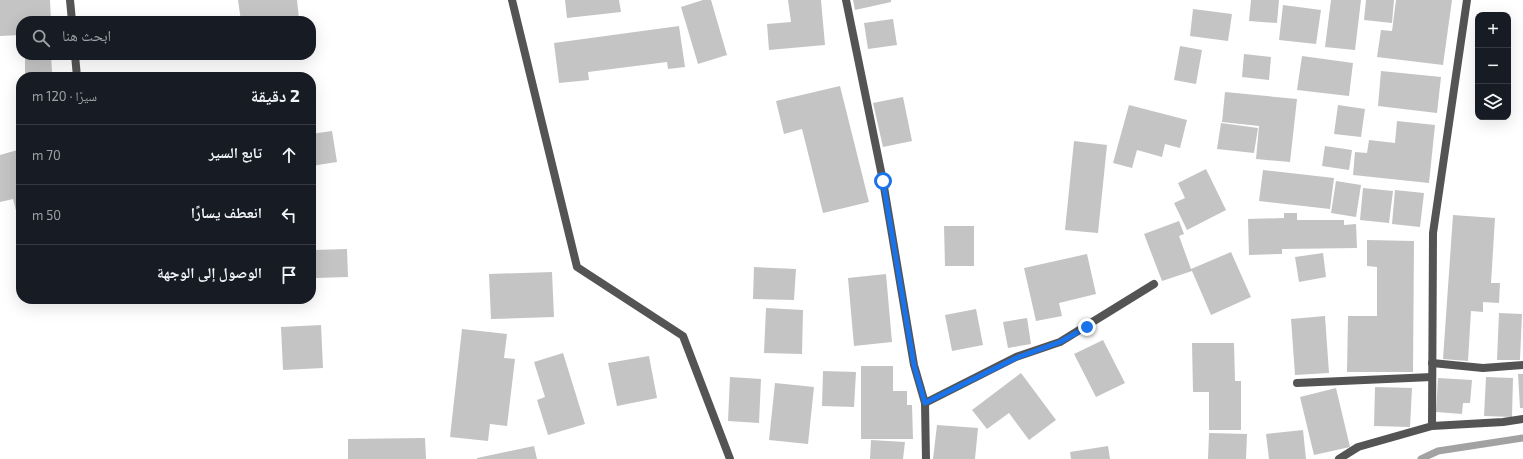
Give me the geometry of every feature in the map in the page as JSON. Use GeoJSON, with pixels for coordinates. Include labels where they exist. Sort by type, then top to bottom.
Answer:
{"type":"FeatureCollection","features":[{"type":"Feature","properties":{"kind":"street"},"geometry":{"type":"LineString","coordinates":[[70,0],[72,16]]}},
{"type":"Feature","properties":{"kind":"street"},"geometry":{"type":"LineString","coordinates":[[512,0],[577,267],[683,336],[730,459]]}},
{"type":"Feature","properties":{"kind":"street"},"geometry":{"type":"LineString","coordinates":[[846,0],[883,181],[914,365],[925,403],[926,459]]}},
{"type":"Feature","properties":{"kind":"street"},"geometry":{"type":"LineString","coordinates":[[1432,426],[1433,232],[1467,0]]}},
{"type":"Feature","properties":{"kind":"street"},"geometry":{"type":"LineString","coordinates":[[75,60],[77,72]]}},
{"type":"Feature","properties":{"kind":"street"},"geometry":{"type":"LineString","coordinates":[[925,403],[1016,358],[1060,342],[1154,284]]}},
{"type":"Feature","properties":{"kind":"street"},"geometry":{"type":"LineString","coordinates":[[1432,363],[1483,368],[1523,365]]}},
{"type":"Feature","properties":{"kind":"street"},"geometry":{"type":"LineString","coordinates":[[1297,383],[1432,377]]}},
{"type":"Feature","properties":{"kind":"street"},"geometry":{"type":"LineString","coordinates":[[1339,459],[1358,447],[1432,426],[1503,422],[1523,419]]}},
{"type":"Feature","properties":{"kind":"building"},"geometry":{"type":"Polygon","coordinates":[[[0,0],[50,0],[51,16],[16,16],[16,35],[0,36],[0,0]]]}},
{"type":"Feature","properties":{"kind":"building"},"geometry":{"type":"Polygon","coordinates":[[[238,0],[297,0],[299,16],[240,16],[238,0]]]}},
{"type":"Feature","properties":{"kind":"building"},"geometry":{"type":"Polygon","coordinates":[[[565,0],[619,0],[621,12],[567,18],[565,0]]]}},
{"type":"Feature","properties":{"kind":"building"},"geometry":{"type":"Polygon","coordinates":[[[703,0],[711,0],[727,55],[698,64],[681,7],[703,0]]]}},
{"type":"Feature","properties":{"kind":"building"},"geometry":{"type":"Polygon","coordinates":[[[788,0],[821,0],[825,45],[769,50],[767,24],[791,22],[788,0]]]}},
{"type":"Feature","properties":{"kind":"building"},"geometry":{"type":"Polygon","coordinates":[[[853,0],[891,0],[891,2],[855,10],[853,0]]]}},
{"type":"Feature","properties":{"kind":"building"},"geometry":{"type":"Polygon","coordinates":[[[1251,0],[1279,0],[1277,23],[1249,21],[1251,0]]]}},
{"type":"Feature","properties":{"kind":"building"},"geometry":{"type":"Polygon","coordinates":[[[1331,0],[1361,0],[1355,50],[1325,47],[1331,0]]]}},
{"type":"Feature","properties":{"kind":"building"},"geometry":{"type":"Polygon","coordinates":[[[1366,0],[1394,0],[1392,23],[1364,20],[1366,0]]]}},
{"type":"Feature","properties":{"kind":"building"},"geometry":{"type":"Polygon","coordinates":[[[1396,0],[1452,0],[1443,65],[1377,57],[1381,30],[1392,31],[1396,0]]]}},
{"type":"Feature","properties":{"kind":"building"},"geometry":{"type":"Polygon","coordinates":[[[1283,5],[1321,10],[1316,44],[1279,40],[1283,5]]]}},
{"type":"Feature","properties":{"kind":"building"},"geometry":{"type":"Polygon","coordinates":[[[1193,9],[1232,14],[1228,41],[1190,36],[1193,9]]]}},
{"type":"Feature","properties":{"kind":"building"},"geometry":{"type":"Polygon","coordinates":[[[893,19],[897,45],[868,49],[864,23],[893,19]]]}},
{"type":"Feature","properties":{"kind":"building"},"geometry":{"type":"Polygon","coordinates":[[[679,26],[685,67],[668,69],[667,62],[588,72],[589,80],[559,83],[554,43],[679,26]]]}},
{"type":"Feature","properties":{"kind":"building"},"geometry":{"type":"Polygon","coordinates":[[[1180,46],[1202,50],[1196,84],[1174,80],[1180,46]]]}},
{"type":"Feature","properties":{"kind":"building"},"geometry":{"type":"Polygon","coordinates":[[[1244,54],[1271,57],[1269,80],[1242,77],[1244,54]]]}},
{"type":"Feature","properties":{"kind":"building"},"geometry":{"type":"Polygon","coordinates":[[[1302,56],[1353,63],[1349,96],[1297,90],[1302,56]]]}},
{"type":"Feature","properties":{"kind":"building"},"geometry":{"type":"Polygon","coordinates":[[[25,60],[51,60],[52,72],[25,72],[25,60]]]}},
{"type":"Feature","properties":{"kind":"building"},"geometry":{"type":"Polygon","coordinates":[[[1381,71],[1441,77],[1437,113],[1378,106],[1381,71]]]}},
{"type":"Feature","properties":{"kind":"building"},"geometry":{"type":"Polygon","coordinates":[[[840,86],[869,202],[823,213],[802,129],[784,134],[776,101],[840,86]]]}},
{"type":"Feature","properties":{"kind":"building"},"geometry":{"type":"Polygon","coordinates":[[[1225,92],[1297,99],[1290,162],[1256,159],[1259,126],[1222,122],[1225,92]]]}},
{"type":"Feature","properties":{"kind":"building"},"geometry":{"type":"Polygon","coordinates":[[[903,97],[912,141],[883,147],[873,103],[903,97]]]}},
{"type":"Feature","properties":{"kind":"building"},"geometry":{"type":"Polygon","coordinates":[[[1129,105],[1187,120],[1180,148],[1165,144],[1162,157],[1137,150],[1132,168],[1113,163],[1129,105]]]}},
{"type":"Feature","properties":{"kind":"building"},"geometry":{"type":"Polygon","coordinates":[[[1338,105],[1365,109],[1361,137],[1334,134],[1338,105]]]}},
{"type":"Feature","properties":{"kind":"building"},"geometry":{"type":"Polygon","coordinates":[[[1397,121],[1435,125],[1429,183],[1353,175],[1355,152],[1367,153],[1369,140],[1395,143],[1397,121]]]}},
{"type":"Feature","properties":{"kind":"building"},"geometry":{"type":"Polygon","coordinates":[[[1221,123],[1258,128],[1254,153],[1217,149],[1221,123]]]}},
{"type":"Feature","properties":{"kind":"building"},"geometry":{"type":"Polygon","coordinates":[[[332,131],[337,162],[316,165],[316,133],[332,131]]]}},
{"type":"Feature","properties":{"kind":"building"},"geometry":{"type":"Polygon","coordinates":[[[1074,141],[1107,145],[1098,233],[1065,230],[1074,141]]]}},
{"type":"Feature","properties":{"kind":"building"},"geometry":{"type":"Polygon","coordinates":[[[1325,146],[1352,150],[1349,170],[1322,166],[1325,146]]]}},
{"type":"Feature","properties":{"kind":"building"},"geometry":{"type":"Polygon","coordinates":[[[16,150],[16,211],[13,199],[0,202],[0,155],[16,150]]]}},
{"type":"Feature","properties":{"kind":"building"},"geometry":{"type":"Polygon","coordinates":[[[1206,169],[1226,210],[1187,230],[1174,203],[1185,198],[1178,183],[1206,169]]]}},
{"type":"Feature","properties":{"kind":"building"},"geometry":{"type":"Polygon","coordinates":[[[1263,170],[1334,178],[1330,209],[1259,201],[1263,170]]]}},
{"type":"Feature","properties":{"kind":"building"},"geometry":{"type":"Polygon","coordinates":[[[1336,181],[1361,185],[1356,217],[1331,213],[1336,181]]]}},
{"type":"Feature","properties":{"kind":"building"},"geometry":{"type":"Polygon","coordinates":[[[1363,188],[1393,191],[1389,223],[1360,220],[1363,188]]]}},
{"type":"Feature","properties":{"kind":"building"},"geometry":{"type":"Polygon","coordinates":[[[1395,190],[1424,193],[1420,227],[1392,224],[1395,190]]]}},
{"type":"Feature","properties":{"kind":"building"},"geometry":{"type":"Polygon","coordinates":[[[1284,213],[1297,213],[1297,220],[1344,220],[1344,225],[1356,224],[1357,248],[1282,249],[1282,254],[1249,255],[1248,219],[1284,218],[1284,213]]]}},
{"type":"Feature","properties":{"kind":"building"},"geometry":{"type":"Polygon","coordinates":[[[1453,215],[1495,218],[1491,283],[1500,283],[1499,303],[1483,302],[1483,312],[1471,311],[1468,361],[1443,359],[1453,215]]]}},
{"type":"Feature","properties":{"kind":"building"},"geometry":{"type":"Polygon","coordinates":[[[1179,221],[1184,234],[1179,236],[1191,269],[1231,252],[1251,297],[1211,315],[1192,271],[1162,281],[1144,234],[1179,221]]]}},
{"type":"Feature","properties":{"kind":"building"},"geometry":{"type":"Polygon","coordinates":[[[944,226],[974,226],[974,266],[945,266],[944,226]]]}},
{"type":"Feature","properties":{"kind":"building"},"geometry":{"type":"Polygon","coordinates":[[[1367,240],[1414,241],[1413,372],[1347,372],[1348,316],[1377,316],[1377,267],[1367,266],[1367,240]]]}},
{"type":"Feature","properties":{"kind":"building"},"geometry":{"type":"Polygon","coordinates":[[[347,249],[348,277],[316,278],[316,250],[347,249]]]}},
{"type":"Feature","properties":{"kind":"building"},"geometry":{"type":"Polygon","coordinates":[[[1323,253],[1326,277],[1299,282],[1295,257],[1323,253]]]}},
{"type":"Feature","properties":{"kind":"building"},"geometry":{"type":"Polygon","coordinates":[[[1087,254],[1096,294],[1059,303],[1062,316],[1036,321],[1024,268],[1087,254]]]}},
{"type":"Feature","properties":{"kind":"building"},"geometry":{"type":"Polygon","coordinates":[[[754,267],[796,269],[794,300],[753,299],[754,267]]]}},
{"type":"Feature","properties":{"kind":"building"},"geometry":{"type":"Polygon","coordinates":[[[552,272],[554,317],[491,319],[489,274],[552,272]]]}},
{"type":"Feature","properties":{"kind":"building"},"geometry":{"type":"Polygon","coordinates":[[[886,274],[892,342],[854,346],[848,278],[886,274]]]}},
{"type":"Feature","properties":{"kind":"building"},"geometry":{"type":"Polygon","coordinates":[[[766,308],[803,310],[802,354],[764,353],[766,308]]]}},
{"type":"Feature","properties":{"kind":"building"},"geometry":{"type":"Polygon","coordinates":[[[976,309],[983,345],[952,351],[945,315],[976,309]]]}},
{"type":"Feature","properties":{"kind":"building"},"geometry":{"type":"Polygon","coordinates":[[[1499,313],[1522,314],[1520,360],[1497,360],[1499,313]]]}},
{"type":"Feature","properties":{"kind":"building"},"geometry":{"type":"Polygon","coordinates":[[[1325,316],[1329,373],[1295,375],[1291,319],[1325,316]]]}},
{"type":"Feature","properties":{"kind":"building"},"geometry":{"type":"Polygon","coordinates":[[[1027,318],[1031,344],[1008,348],[1003,322],[1027,318]]]}},
{"type":"Feature","properties":{"kind":"building"},"geometry":{"type":"Polygon","coordinates":[[[321,325],[323,368],[283,370],[281,327],[321,325]]]}},
{"type":"Feature","properties":{"kind":"building"},"geometry":{"type":"Polygon","coordinates":[[[462,329],[507,334],[504,358],[515,359],[507,426],[490,424],[488,441],[450,437],[462,329]]]}},
{"type":"Feature","properties":{"kind":"building"},"geometry":{"type":"Polygon","coordinates":[[[1103,340],[1125,383],[1096,397],[1074,354],[1103,340]]]}},
{"type":"Feature","properties":{"kind":"building"},"geometry":{"type":"Polygon","coordinates":[[[1192,343],[1234,343],[1235,381],[1241,381],[1241,430],[1209,430],[1209,392],[1193,392],[1192,343]]]}},
{"type":"Feature","properties":{"kind":"building"},"geometry":{"type":"Polygon","coordinates":[[[563,353],[585,424],[548,435],[537,400],[545,397],[534,362],[563,353]]]}},
{"type":"Feature","properties":{"kind":"building"},"geometry":{"type":"Polygon","coordinates":[[[649,356],[657,398],[617,406],[608,363],[649,356]]]}},
{"type":"Feature","properties":{"kind":"building"},"geometry":{"type":"Polygon","coordinates":[[[861,366],[893,366],[893,391],[907,391],[907,405],[912,405],[913,439],[861,439],[861,366]]]}},
{"type":"Feature","properties":{"kind":"building"},"geometry":{"type":"Polygon","coordinates":[[[823,371],[856,372],[854,407],[822,406],[823,371]]]}},
{"type":"Feature","properties":{"kind":"building"},"geometry":{"type":"Polygon","coordinates":[[[1021,373],[1056,420],[1029,440],[1009,413],[987,429],[972,410],[1021,373]]]}},
{"type":"Feature","properties":{"kind":"building"},"geometry":{"type":"Polygon","coordinates":[[[1518,374],[1523,374],[1523,408],[1520,408],[1518,374]]]}},
{"type":"Feature","properties":{"kind":"building"},"geometry":{"type":"Polygon","coordinates":[[[730,377],[761,379],[759,423],[728,421],[730,377]]]}},
{"type":"Feature","properties":{"kind":"building"},"geometry":{"type":"Polygon","coordinates":[[[1486,377],[1513,378],[1512,417],[1484,416],[1486,377]]]}},
{"type":"Feature","properties":{"kind":"building"},"geometry":{"type":"Polygon","coordinates":[[[1438,378],[1472,380],[1470,403],[1463,403],[1462,414],[1436,412],[1438,378]]]}},
{"type":"Feature","properties":{"kind":"building"},"geometry":{"type":"Polygon","coordinates":[[[775,383],[814,387],[808,444],[769,440],[775,383]]]}},
{"type":"Feature","properties":{"kind":"building"},"geometry":{"type":"Polygon","coordinates":[[[1375,387],[1412,388],[1410,427],[1374,426],[1375,387]]]}},
{"type":"Feature","properties":{"kind":"building"},"geometry":{"type":"Polygon","coordinates":[[[1336,388],[1350,447],[1314,455],[1300,397],[1336,388]]]}},
{"type":"Feature","properties":{"kind":"building"},"geometry":{"type":"Polygon","coordinates":[[[937,425],[978,428],[975,459],[933,459],[937,425]]]}},
{"type":"Feature","properties":{"kind":"building"},"geometry":{"type":"Polygon","coordinates":[[[1303,430],[1306,459],[1269,459],[1266,434],[1303,430]]]}},
{"type":"Feature","properties":{"kind":"building"},"geometry":{"type":"Polygon","coordinates":[[[1209,433],[1247,434],[1246,459],[1208,459],[1209,433]]]}},
{"type":"Feature","properties":{"kind":"building"},"geometry":{"type":"Polygon","coordinates":[[[425,438],[426,459],[348,459],[348,439],[425,438]]]}},
{"type":"Feature","properties":{"kind":"building"},"geometry":{"type":"Polygon","coordinates":[[[871,440],[905,442],[903,459],[870,459],[871,440]]]}},
{"type":"Feature","properties":{"kind":"building"},"geometry":{"type":"Polygon","coordinates":[[[534,446],[537,459],[477,459],[477,458],[534,446]]]}},
{"type":"Feature","properties":{"kind":"building"},"geometry":{"type":"Polygon","coordinates":[[[1108,446],[1110,459],[1071,459],[1070,452],[1108,446]]]}},
{"type":"Feature","properties":{"kind":"waterway"},"geometry":{"type":"LineString","coordinates":[[1421,459],[1438,451],[1523,438]]}},
{"type":"Feature","properties":{"kind":"route"},"geometry":{"type":"LineString","coordinates":[[883,181],[914,365],[925,403],[1016,358],[1060,342],[1087,327]]}}]}
